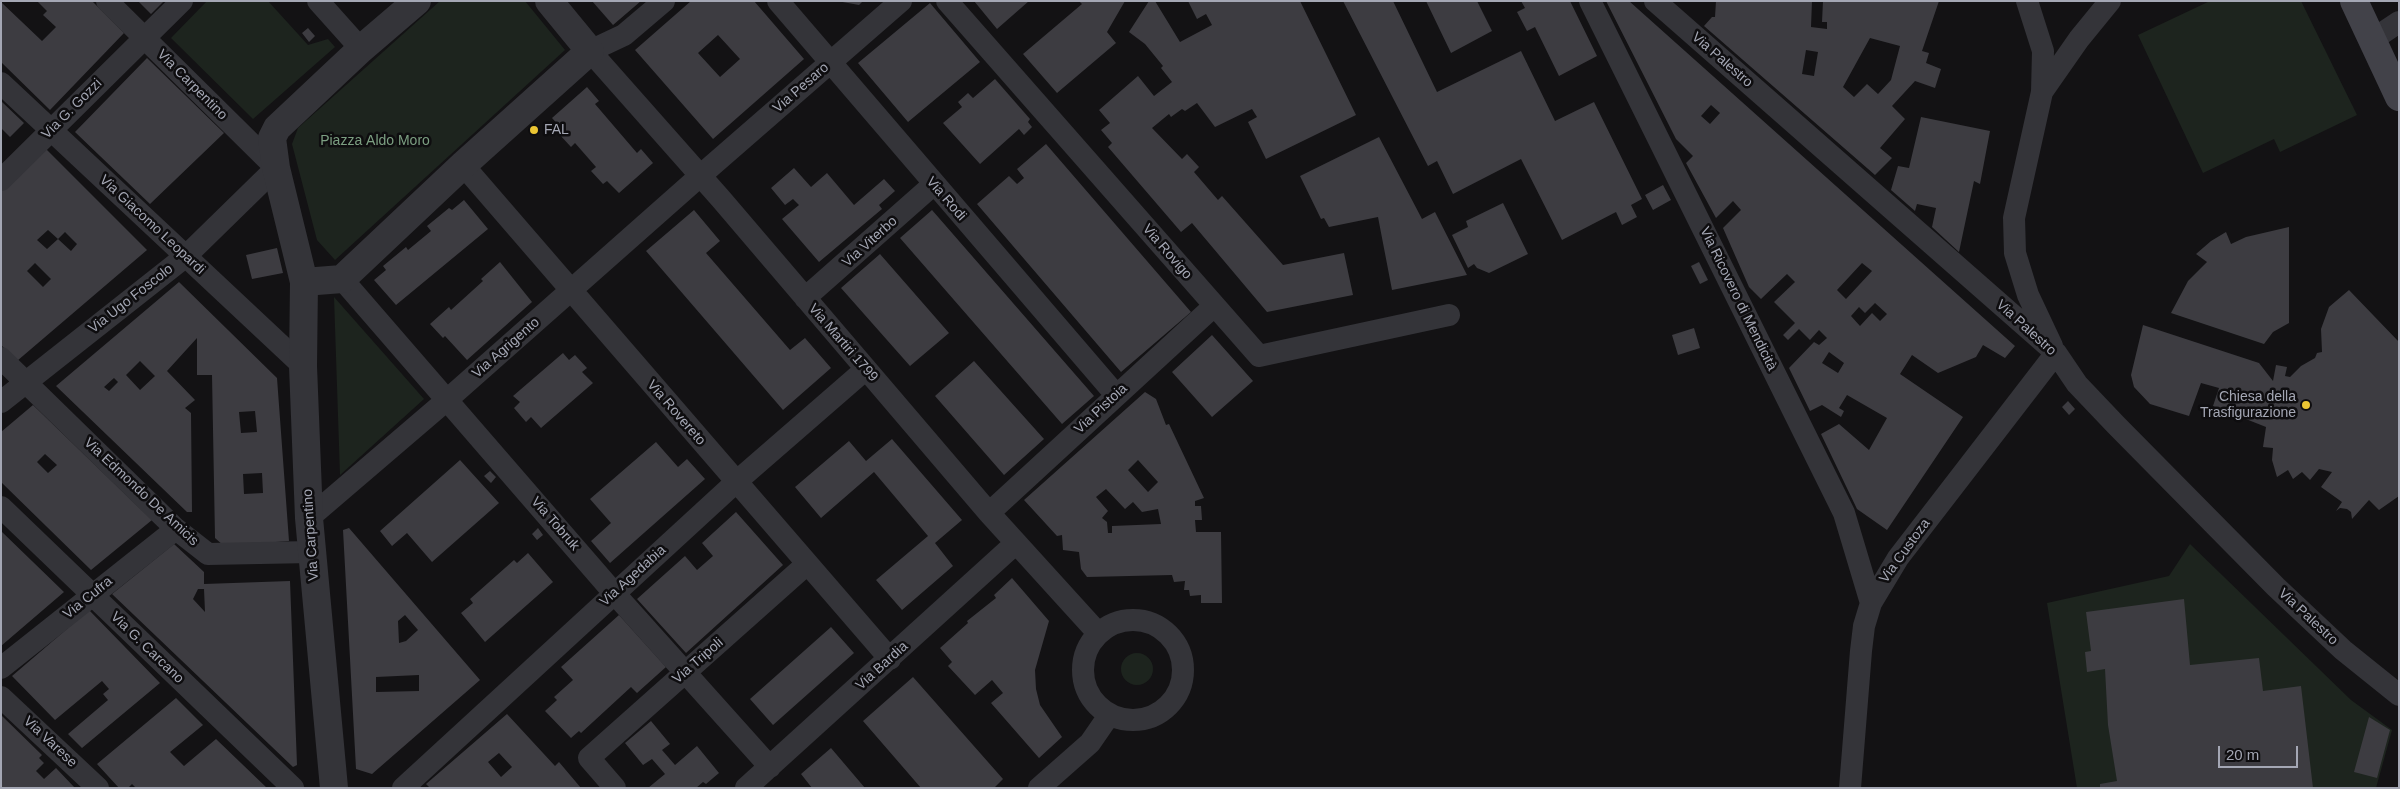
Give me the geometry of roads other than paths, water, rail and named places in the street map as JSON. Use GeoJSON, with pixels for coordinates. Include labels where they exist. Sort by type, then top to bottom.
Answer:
{"type":"FeatureCollection","features":[{"type":"Feature","properties":{"kind":"main road"},"geometry":{"type":"LineString","coordinates":[[2354,1],[2399,97]]}},
{"type":"Feature","properties":{"kind":"street","name":"Via Carpentino"},"geometry":{"type":"LineString","coordinates":[[107,1],[276,168]]}},
{"type":"Feature","properties":{"kind":"street","name":"Via G. Gozzi"},"geometry":{"type":"LineString","coordinates":[[1,180],[182,1]]}},
{"type":"Feature","properties":{"kind":"street"},"geometry":{"type":"LineString","coordinates":[[318,1],[361,49]]}},
{"type":"Feature","properties":{"kind":"street"},"geometry":{"type":"LineString","coordinates":[[417,1],[361,49],[277,128],[272,138],[276,168],[304,282],[342,279],[463,165],[590,51],[624,35],[664,1]]}},
{"type":"Feature","properties":{"kind":"street"},"geometry":{"type":"LineString","coordinates":[[549,1],[590,51]]}},
{"type":"Feature","properties":{"kind":"street","name":"Via Rodi"},"geometry":{"type":"LineString","coordinates":[[778,1],[1116,395]]}},
{"type":"Feature","properties":{"kind":"street","name":"Via Pesaro"},"geometry":{"type":"LineString","coordinates":[[700,176],[901,1]]}},
{"type":"Feature","properties":{"kind":"street","name":"Via Rovigo"},"geometry":{"type":"LineString","coordinates":[[947,1],[1259,356],[1449,315]]}},
{"type":"Feature","properties":{"kind":"street","name":"Via Ricovero di Mendicità"},"geometry":{"type":"LineString","coordinates":[[1590,1],[1844,513],[1871,602]]}},
{"type":"Feature","properties":{"kind":"street","name":"Via Palestro"},"geometry":{"type":"LineString","coordinates":[[1655,1],[2056,353],[2077,384],[2276,587],[2343,650],[2399,695]]}},
{"type":"Feature","properties":{"kind":"street"},"geometry":{"type":"LineString","coordinates":[[2027,1],[2042,50],[2042,92],[2014,218],[2015,253],[2028,295],[2056,353]]}},
{"type":"Feature","properties":{"kind":"street"},"geometry":{"type":"LineString","coordinates":[[2042,92],[2079,39],[2110,1]]}},
{"type":"Feature","properties":{"kind":"street"},"geometry":{"type":"LineString","coordinates":[[2372,40],[2399,22]]}},
{"type":"Feature","properties":{"kind":"street","name":"Via Martiri 1799"},"geometry":{"type":"LineString","coordinates":[[590,51],[1016,543],[1098,633]]}},
{"type":"Feature","properties":{"kind":"street","name":"Via Giacomo Leopardi"},"geometry":{"type":"LineString","coordinates":[[1,83],[303,366]]}},
{"type":"Feature","properties":{"kind":"street","name":"Via Rovereto"},"geometry":{"type":"LineString","coordinates":[[463,165],[890,660]]}},
{"type":"Feature","properties":{"kind":"street","name":"Via Ugo Foscolo"},"geometry":{"type":"LineString","coordinates":[[1,402],[25,381],[186,256],[276,168]]}},
{"type":"Feature","properties":{"kind":"street","name":"Via Agrigento"},"geometry":{"type":"LineString","coordinates":[[309,518],[448,399],[700,176]]}},
{"type":"Feature","properties":{"kind":"street","name":"Via Viterbo"},"geometry":{"type":"LineString","coordinates":[[805,298],[934,184]]}},
{"type":"Feature","properties":{"kind":"street","name":"Via Tobruk"},"geometry":{"type":"LineString","coordinates":[[342,279],[448,399],[614,593],[770,767]]}},
{"type":"Feature","properties":{"kind":"street","name":"Via Carpentino"},"geometry":{"type":"LineString","coordinates":[[304,282],[303,366],[311,552],[334,788]]}},
{"type":"Feature","properties":{"kind":"street","name":"Via Pistoia"},"geometry":{"type":"LineString","coordinates":[[989,512],[1214,306]]}},
{"type":"Feature","properties":{"kind":"street","name":"Via Custoza"},"geometry":{"type":"LineString","coordinates":[[1850,788],[1861,651],[1864,626],[1871,602],[1898,558],[2056,353]]}},
{"type":"Feature","properties":{"kind":"street","name":"Via Edmondo De Amicis"},"geometry":{"type":"LineString","coordinates":[[1,358],[176,529],[208,554],[311,552]]}},
{"type":"Feature","properties":{"kind":"street","name":"Via Agedabia"},"geometry":{"type":"LineString","coordinates":[[403,788],[736,482],[866,369]]}},
{"type":"Feature","properties":{"kind":"street","name":"Via G. Carcano"},"geometry":{"type":"LineString","coordinates":[[1,507],[293,788]]}},
{"type":"Feature","properties":{"kind":"street","name":"Via Cufra"},"geometry":{"type":"LineString","coordinates":[[1,668],[176,529]]}},
{"type":"Feature","properties":{"kind":"street","name":"Via Bardia"},"geometry":{"type":"LineString","coordinates":[[746,788],[890,660],[1016,543]]}},
{"type":"Feature","properties":{"kind":"street","name":"Via Tripoli"},"geometry":{"type":"LineString","coordinates":[[615,788],[589,758],[807,564]]}},
{"type":"Feature","properties":{"kind":"street"},"geometry":{"type":"LineString","coordinates":[[1130,619],[1147,622],[1162,629],[1174,641],[1182,657],[1183,674],[1179,691],[1169,705],[1156,715],[1141,720],[1125,720],[1110,714],[1096,705],[1087,692],[1083,676],[1083,660],[1089,646],[1098,633],[1113,624],[1130,619]]}},
{"type":"Feature","properties":{"kind":"street","name":"Via Varese"},"geometry":{"type":"LineString","coordinates":[[1,697],[98,788]]}},
{"type":"Feature","properties":{"kind":"street"},"geometry":{"type":"LineString","coordinates":[[1039,788],[1090,743],[1110,714]]}},
{"type":"Feature","properties":{"kind":"place","name":"FAL"},"geometry":{"type":"Point","coordinates":[534,130]}},
{"type":"Feature","properties":{"kind":"place","name":"Chiesa della Trasfigurazione"},"geometry":{"type":"Point","coordinates":[2306,405]}},
{"type":"Feature","properties":{"kind":"park label","name":"Piazza Aldo Moro"},"geometry":{"type":"Point","coordinates":[375,141]}}]}
